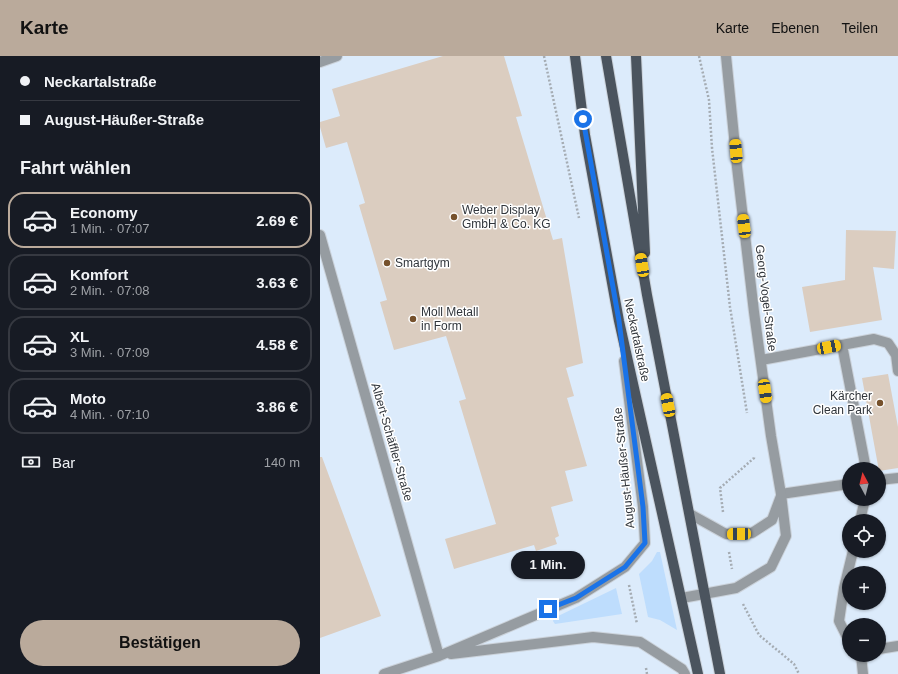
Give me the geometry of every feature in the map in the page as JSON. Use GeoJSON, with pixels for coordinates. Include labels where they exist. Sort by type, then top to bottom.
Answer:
{"type":"FeatureCollection","features":[{"type":"Feature","properties":{"kind":"main road","name":"Neckartalstraße"},"geometry":{"type":"LineString","coordinates":[[575,56],[585,135],[619,321],[698,674]]}},
{"type":"Feature","properties":{"kind":"main road","name":"Neckartalstraße"},"geometry":{"type":"LineString","coordinates":[[606,56],[647,295],[720,674]]}},
{"type":"Feature","properties":{"kind":"main road"},"geometry":{"type":"LineString","coordinates":[[636,56],[647,295]]}},
{"type":"Feature","properties":{"kind":"street"},"geometry":{"type":"LineString","coordinates":[[320,62],[337,56]]}},
{"type":"Feature","properties":{"kind":"street","name":"Georg-Vogel-Straße"},"geometry":{"type":"LineString","coordinates":[[682,598],[736,588],[771,568],[786,536],[754,312],[726,56]]}},
{"type":"Feature","properties":{"kind":"street","name":"Albert-Schäffler-Straße"},"geometry":{"type":"LineString","coordinates":[[320,235],[439,656]]}},
{"type":"Feature","properties":{"kind":"street","name":"August-Häußer-Straße"},"geometry":{"type":"LineString","coordinates":[[384,674],[439,656],[576,598],[625,567],[645,543],[643,507],[619,321]]}},
{"type":"Feature","properties":{"kind":"street"},"geometry":{"type":"LineString","coordinates":[[761,360],[874,339],[888,343],[896,355],[898,371]]}},
{"type":"Feature","properties":{"kind":"street"},"geometry":{"type":"LineString","coordinates":[[842,345],[865,462]]}},
{"type":"Feature","properties":{"kind":"street"},"geometry":{"type":"LineString","coordinates":[[886,479],[898,478]]}},
{"type":"Feature","properties":{"kind":"street"},"geometry":{"type":"LineString","coordinates":[[781,494],[842,485]]}},
{"type":"Feature","properties":{"kind":"street","name":"Georg-Vogel-Straße"},"geometry":{"type":"LineString","coordinates":[[690,514],[726,534],[752,533],[772,520],[781,494]]}},
{"type":"Feature","properties":{"kind":"street"},"geometry":{"type":"LineString","coordinates":[[842,627],[839,621],[844,588],[851,558]]}},
{"type":"Feature","properties":{"kind":"street","name":"August-Häußer-Straße"},"geometry":{"type":"LineString","coordinates":[[439,656],[593,637],[640,642],[682,670],[685,674]]}},
{"type":"Feature","properties":{"kind":"street"},"geometry":{"type":"LineString","coordinates":[[886,648],[898,646]]}},
{"type":"Feature","properties":{"kind":"street"},"geometry":{"type":"LineString","coordinates":[[862,662],[863,674]]}},
{"type":"Feature","properties":{"kind":"path"},"geometry":{"type":"LineString","coordinates":[[544,56],[579,219]]}},
{"type":"Feature","properties":{"kind":"path"},"geometry":{"type":"LineString","coordinates":[[699,56],[709,100],[712,148],[730,307],[748,420]]}},
{"type":"Feature","properties":{"kind":"path"},"geometry":{"type":"LineString","coordinates":[[753,450],[754,458]]}},
{"type":"Feature","properties":{"kind":"path"},"geometry":{"type":"LineString","coordinates":[[625,567],[647,674]]}},
{"type":"Feature","properties":{"kind":"shaded area"},"geometry":{"type":"Polygon","coordinates":[[[320,56],[898,56],[898,674],[320,674],[320,56]]]}},
{"type":"Feature","properties":{"kind":"shaded area"},"geometry":{"type":"Polygon","coordinates":[[[657,552],[660,552],[677,630],[660,620],[648,617],[639,574],[652,561],[657,552]]]}},
{"type":"Feature","properties":{"kind":"shaded area"},"geometry":{"type":"Polygon","coordinates":[[[616,588],[622,614],[555,624],[553,621],[554,618],[616,588]]]}},
{"type":"Feature","properties":{"kind":"building"},"geometry":{"type":"Polygon","coordinates":[[[443,56],[504,56],[522,116],[516,117],[553,240],[562,238],[583,363],[566,368],[574,396],[567,398],[587,466],[565,471],[573,501],[551,507],[559,536],[555,538],[557,544],[536,551],[534,545],[454,569],[445,539],[496,524],[459,401],[466,399],[446,336],[394,350],[380,302],[387,300],[359,205],[365,203],[347,142],[326,148],[320,127],[320,122],[340,116],[332,89],[443,56]]]}},
{"type":"Feature","properties":{"kind":"building"},"geometry":{"type":"Polygon","coordinates":[[[846,230],[896,231],[894,269],[873,267],[882,320],[810,332],[802,287],[845,280],[846,230]]]}},
{"type":"Feature","properties":{"kind":"building","name":"Kärcher Clean Park"},"geometry":{"type":"Polygon","coordinates":[[[888,374],[898,427],[898,468],[886,470],[886,462],[877,462],[862,378],[888,374]]]}},
{"type":"Feature","properties":{"kind":"building"},"geometry":{"type":"Polygon","coordinates":[[[320,457],[322,457],[381,616],[320,638],[320,457]]]}},
{"type":"Feature","properties":{"kind":"place","name":"Weber Display GmbH & Co. KG"},"geometry":{"type":"Point","coordinates":[454,217]}},
{"type":"Feature","properties":{"kind":"place","name":"Smartgym"},"geometry":{"type":"Point","coordinates":[387,263]}},
{"type":"Feature","properties":{"kind":"place","name":"Moll Metall in Form"},"geometry":{"type":"Point","coordinates":[413,319]}},
{"type":"Feature","properties":{"kind":"place","name":"Kärcher Clean Park"},"geometry":{"type":"Point","coordinates":[880,403]}},
{"type":"Feature","properties":{"kind":"route"},"geometry":{"type":"LineString","coordinates":[[548,609],[576,598],[625,567],[645,543],[643,507],[619,321],[583,119]]}}]}
